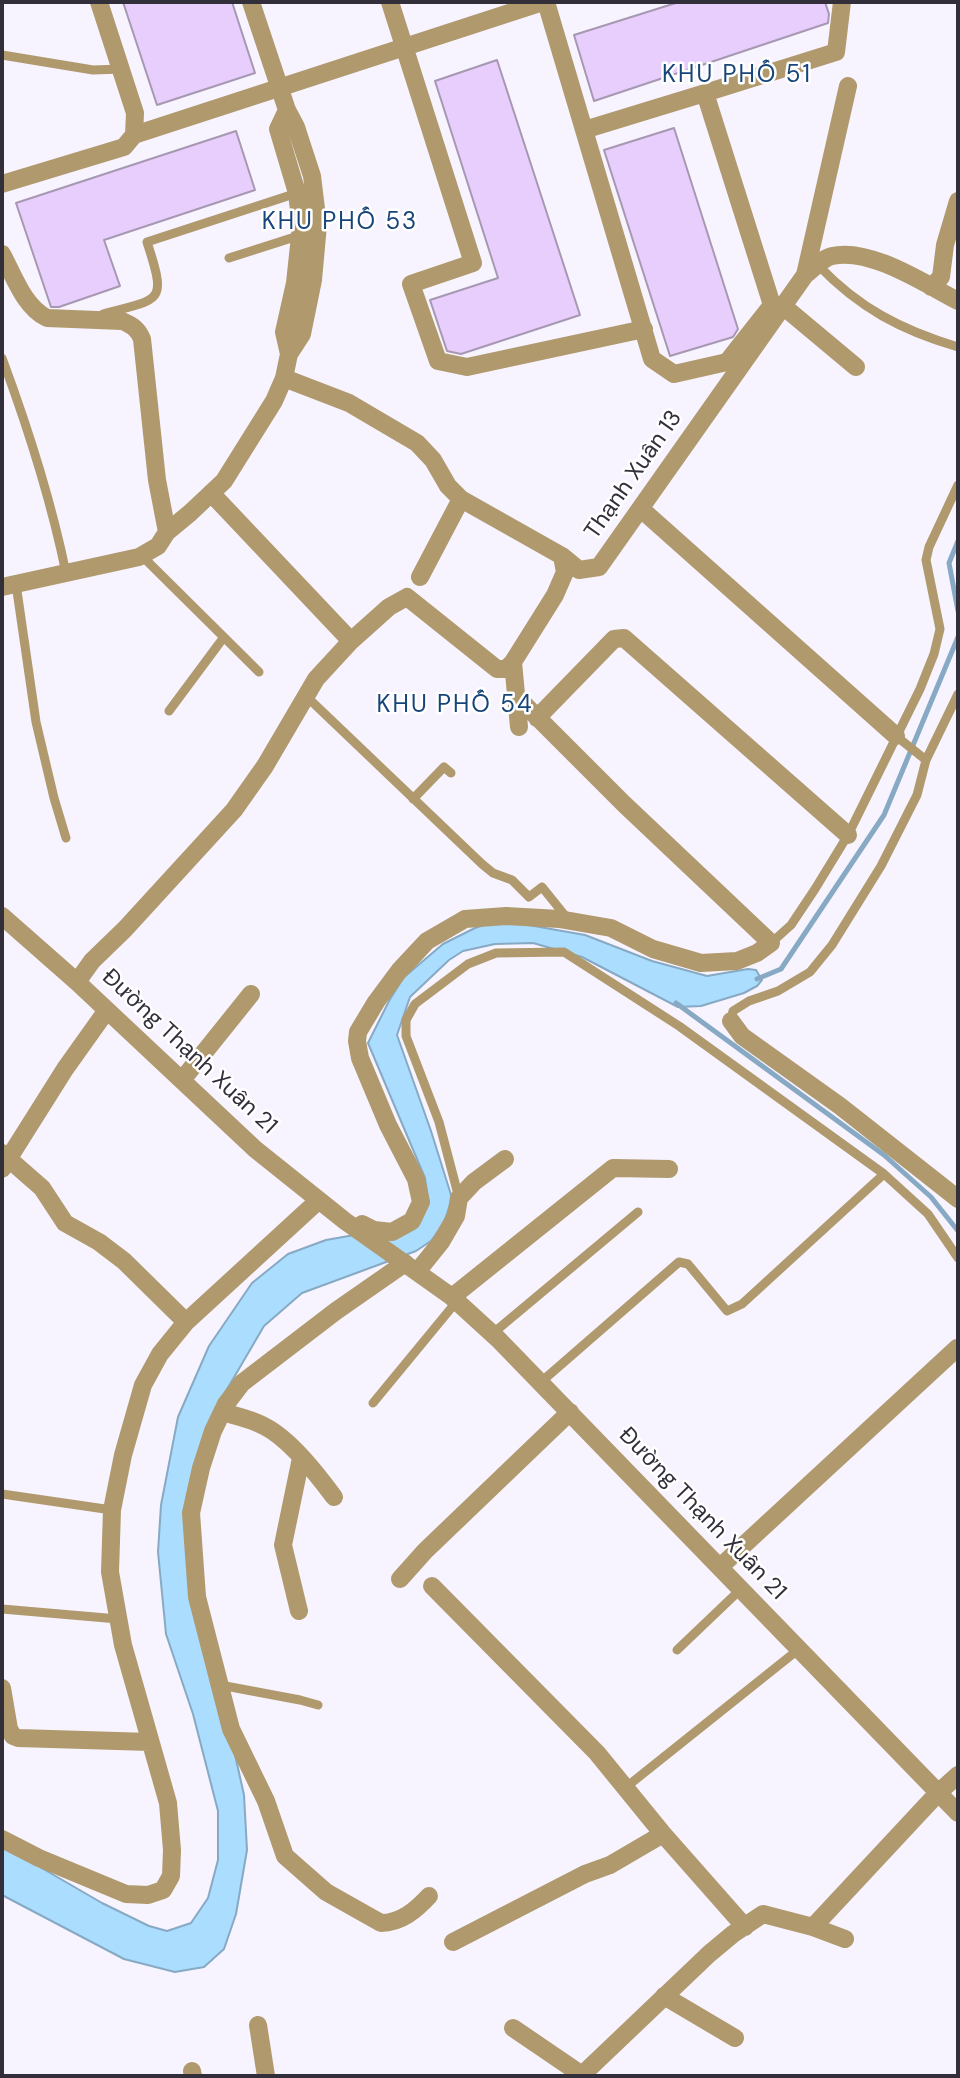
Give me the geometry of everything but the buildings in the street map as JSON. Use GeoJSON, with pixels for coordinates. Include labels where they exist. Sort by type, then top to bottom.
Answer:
{"type":"FeatureCollection","features":[{"type":"Feature","properties":{"kind":"street"},"geometry":{"type":"LineString","coordinates":[[99,2],[135,113],[129,141]]}},
{"type":"Feature","properties":{"kind":"street"},"geometry":{"type":"LineString","coordinates":[[9,585],[141,555],[158,546],[167,532],[224,481],[274,401],[284,378],[289,354],[302,334],[313,280],[318,225],[312,176],[296,127],[286,110],[251,2]]}},
{"type":"Feature","properties":{"kind":"street"},"geometry":{"type":"LineString","coordinates":[[390,2],[473,263],[411,284],[438,361],[467,368],[644,329]]}},
{"type":"Feature","properties":{"kind":"street"},"geometry":{"type":"LineString","coordinates":[[2,184],[279,87],[544,2],[652,359],[674,374],[727,362],[772,305],[705,93]]}},
{"type":"Feature","properties":{"kind":"street"},"geometry":{"type":"LineString","coordinates":[[584,130],[836,52],[842,2]]}},
{"type":"Feature","properties":{"kind":"street"},"geometry":{"type":"LineString","coordinates":[[811,270],[849,86]]}},
{"type":"Feature","properties":{"kind":"street"},"geometry":{"type":"LineString","coordinates":[[286,110],[278,129],[297,193],[301,227],[295,283],[284,332],[289,354]]}},
{"type":"Feature","properties":{"kind":"street"},"geometry":{"type":"LineString","coordinates":[[931,287],[941,277],[945,244],[958,201]]}},
{"type":"Feature","properties":{"kind":"street"},"geometry":{"type":"LineString","coordinates":[[2,254],[30,305],[38,314],[47,318],[122,321],[139,332],[157,480],[167,532]]}},
{"type":"Feature","properties":{"kind":"street"},"geometry":{"type":"LineString","coordinates":[[811,270],[829,256],[852,255],[891,266],[958,301]]}},
{"type":"Feature","properties":{"kind":"street","name":"Thạnh Xuân 13"},"geometry":{"type":"LineString","coordinates":[[284,378],[349,403],[418,443],[433,460],[448,486],[461,499],[562,556],[579,570],[599,567],[811,270]]}},
{"type":"Feature","properties":{"kind":"street"},"geometry":{"type":"LineString","coordinates":[[783,306],[856,367]]}},
{"type":"Feature","properties":{"kind":"street"},"geometry":{"type":"LineString","coordinates":[[211,493],[351,641]]}},
{"type":"Feature","properties":{"kind":"street"},"geometry":{"type":"LineString","coordinates":[[420,577],[461,499]]}},
{"type":"Feature","properties":{"kind":"street"},"geometry":{"type":"LineString","coordinates":[[641,509],[896,736]]}},
{"type":"Feature","properties":{"kind":"street"},"geometry":{"type":"LineString","coordinates":[[77,982],[93,961],[234,810],[265,766],[316,679],[351,641],[389,607],[407,597],[497,669],[506,669],[555,595],[565,572],[562,556]]}},
{"type":"Feature","properties":{"kind":"street"},"geometry":{"type":"LineString","coordinates":[[537,718],[614,639],[624,638],[848,835]]}},
{"type":"Feature","properties":{"kind":"street"},"geometry":{"type":"LineString","coordinates":[[513,662],[519,727]]}},
{"type":"Feature","properties":{"kind":"street"},"geometry":{"type":"LineString","coordinates":[[342,1218],[350,1217],[374,1230],[391,1232],[412,1222],[421,1202],[416,1179],[388,1125],[357,1049],[358,1032],[376,1002],[399,971],[427,941],[466,919],[506,916],[569,920],[611,928],[653,949],[701,963],[737,961],[757,953],[771,943],[624,804],[516,696]]}},
{"type":"Feature","properties":{"kind":"street","name":"Đường Thạnh Xuân 21"},"geometry":{"type":"LineString","coordinates":[[2,916],[77,982],[255,1149],[342,1218],[454,1299],[492,1334],[958,1813]]}},
{"type":"Feature","properties":{"kind":"street"},"geometry":{"type":"LineString","coordinates":[[182,1080],[251,994]]}},
{"type":"Feature","properties":{"kind":"street"},"geometry":{"type":"LineString","coordinates":[[107,1010],[4,1160],[42,1188],[65,1223],[99,1242],[124,1261],[186,1322]]}},
{"type":"Feature","properties":{"kind":"street"},"geometry":{"type":"LineString","coordinates":[[731,1020],[742,1036],[840,1107],[958,1199]]}},
{"type":"Feature","properties":{"kind":"street"},"geometry":{"type":"LineString","coordinates":[[429,1896],[402,1919],[381,1923],[326,1892],[285,1856],[266,1801],[231,1729],[197,1597],[191,1513],[213,1431],[222,1412],[242,1383],[336,1311],[441,1242],[456,1216],[459,1198],[474,1182],[505,1159]]}},
{"type":"Feature","properties":{"kind":"street"},"geometry":{"type":"LineString","coordinates":[[454,1299],[613,1168],[669,1170]]}},
{"type":"Feature","properties":{"kind":"street"},"geometry":{"type":"LineString","coordinates":[[2,1839],[39,1858],[126,1894],[148,1895],[163,1889],[171,1876],[168,1803],[123,1645],[110,1572],[112,1510],[123,1455],[143,1385],[160,1354],[186,1322],[319,1200]]}},
{"type":"Feature","properties":{"kind":"street"},"geometry":{"type":"LineString","coordinates":[[720,1567],[957,1348]]}},
{"type":"Feature","properties":{"kind":"street"},"geometry":{"type":"LineString","coordinates":[[222,1412],[266,1427],[285,1441],[334,1497]]}},
{"type":"Feature","properties":{"kind":"street"},"geometry":{"type":"LineString","coordinates":[[400,1579],[425,1551],[570,1412]]}},
{"type":"Feature","properties":{"kind":"street"},"geometry":{"type":"LineString","coordinates":[[299,1611],[283,1545],[301,1458]]}},
{"type":"Feature","properties":{"kind":"street"},"geometry":{"type":"LineString","coordinates":[[432,1586],[597,1753],[744,1927]]}},
{"type":"Feature","properties":{"kind":"street"},"geometry":{"type":"LineString","coordinates":[[2,1688],[9,1729],[13,1737],[150,1742]]}},
{"type":"Feature","properties":{"kind":"street"},"geometry":{"type":"LineString","coordinates":[[813,1927],[958,1775]]}},
{"type":"Feature","properties":{"kind":"street"},"geometry":{"type":"LineString","coordinates":[[453,1942],[584,1874],[610,1865],[663,1834]]}},
{"type":"Feature","properties":{"kind":"street"},"geometry":{"type":"LineString","coordinates":[[513,2028],[582,2076],[709,1954],[763,1914],[813,1927],[845,1939]]}},
{"type":"Feature","properties":{"kind":"street"},"geometry":{"type":"LineString","coordinates":[[664,1996],[736,2038]]}},
{"type":"Feature","properties":{"kind":"street"},"geometry":{"type":"LineString","coordinates":[[258,2025],[266,2076]]}},
{"type":"Feature","properties":{"kind":"lane"},"geometry":{"type":"LineString","coordinates":[[2,55],[93,70],[122,69]]}},
{"type":"Feature","properties":{"kind":"lane"},"geometry":{"type":"LineString","coordinates":[[83,320],[150,301],[158,290],[158,277],[147,242],[297,193]]}},
{"type":"Feature","properties":{"kind":"lane"},"geometry":{"type":"LineString","coordinates":[[229,258],[300,234]]}},
{"type":"Feature","properties":{"kind":"lane"},"geometry":{"type":"LineString","coordinates":[[811,270],[895,324],[958,347]]}},
{"type":"Feature","properties":{"kind":"lane"},"geometry":{"type":"LineString","coordinates":[[2,359],[20,407],[58,536],[66,573]]}},
{"type":"Feature","properties":{"kind":"lane"},"geometry":{"type":"LineString","coordinates":[[771,943],[791,925],[848,835],[920,689],[934,654],[940,629],[926,560],[929,547],[958,485]]}},
{"type":"Feature","properties":{"kind":"lane"},"geometry":{"type":"LineString","coordinates":[[141,555],[259,672]]}},
{"type":"Feature","properties":{"kind":"lane"},"geometry":{"type":"LineString","coordinates":[[9,585],[36,722],[66,838]]}},
{"type":"Feature","properties":{"kind":"lane"},"geometry":{"type":"LineString","coordinates":[[169,711],[224,637]]}},
{"type":"Feature","properties":{"kind":"lane"},"geometry":{"type":"LineString","coordinates":[[731,1020],[733,1011],[749,1001],[778,991],[810,972],[832,945],[881,866],[917,795],[926,760],[958,694]]}},
{"type":"Feature","properties":{"kind":"lane"},"geometry":{"type":"LineString","coordinates":[[306,696],[493,873],[512,880],[529,897],[542,887],[569,920]]}},
{"type":"Feature","properties":{"kind":"lane"},"geometry":{"type":"LineString","coordinates":[[896,736],[926,760]]}},
{"type":"Feature","properties":{"kind":"lane"},"geometry":{"type":"LineString","coordinates":[[413,799],[444,767],[451,773]]}},
{"type":"Feature","properties":{"kind":"lane"},"geometry":{"type":"LineString","coordinates":[[459,1198],[439,1122],[406,1036],[406,1020],[415,1004],[468,964],[496,953],[564,952],[679,1026],[884,1174],[928,1214],[958,1258]]}},
{"type":"Feature","properties":{"kind":"lane"},"geometry":{"type":"LineString","coordinates":[[541,1382],[679,1262],[688,1264],[727,1311],[742,1304],[884,1174]]}},
{"type":"Feature","properties":{"kind":"lane"},"geometry":{"type":"LineString","coordinates":[[492,1334],[638,1212]]}},
{"type":"Feature","properties":{"kind":"lane"},"geometry":{"type":"LineString","coordinates":[[373,1402],[454,1299]]}},
{"type":"Feature","properties":{"kind":"lane"},"geometry":{"type":"LineString","coordinates":[[2,1494],[112,1510]]}},
{"type":"Feature","properties":{"kind":"lane"},"geometry":{"type":"LineString","coordinates":[[677,1650],[741,1590]]}},
{"type":"Feature","properties":{"kind":"lane"},"geometry":{"type":"LineString","coordinates":[[2,1609],[118,1619]]}},
{"type":"Feature","properties":{"kind":"lane"},"geometry":{"type":"LineString","coordinates":[[625,1788],[799,1649]]}},
{"type":"Feature","properties":{"kind":"lane"},"geometry":{"type":"LineString","coordinates":[[219,1685],[300,1700],[318,1706]]}},
{"type":"Feature","properties":{"kind":"water"},"geometry":{"type":"Polygon","coordinates":[[[493,922],[517,923],[585,935],[652,961],[707,976],[756,970],[762,980],[744,993],[701,1006],[678,1007],[582,957],[533,943],[495,944],[463,951],[449,960],[410,997],[397,1035],[452,1198],[444,1223],[431,1241],[416,1251],[302,1293],[264,1326],[226,1391],[190,1513],[225,1710],[244,1795],[247,1850],[236,1914],[224,1949],[204,1967],[175,1972],[124,1959],[2,1895],[2,1845],[102,1903],[149,1926],[167,1931],[191,1923],[208,1898],[218,1860],[218,1811],[193,1714],[166,1634],[158,1552],[161,1505],[178,1417],[209,1346],[252,1283],[288,1254],[326,1240],[411,1225],[428,1199],[425,1178],[368,1043],[403,978],[443,944],[493,922]]]}},
{"type":"Feature","properties":{"kind":"waterway"},"geometry":{"type":"LineString","coordinates":[[958,541],[949,563],[958,611]]}},
{"type":"Feature","properties":{"kind":"waterway"},"geometry":{"type":"LineString","coordinates":[[757,979],[781,969],[884,815],[958,637]]}},
{"type":"Feature","properties":{"kind":"waterway"},"geometry":{"type":"LineString","coordinates":[[676,1003],[884,1155],[931,1197],[958,1231]]}},
{"type":"Feature","properties":{"kind":"district","name":"KHU PHỐ 51"},"geometry":{"type":"Point","coordinates":[737,76]}},
{"type":"Feature","properties":{"kind":"district","name":"KHU PHỐ 53"},"geometry":{"type":"Point","coordinates":[340,223]}},
{"type":"Feature","properties":{"kind":"district","name":"KHU PHỐ 54"},"geometry":{"type":"Point","coordinates":[455,706]}}]}
